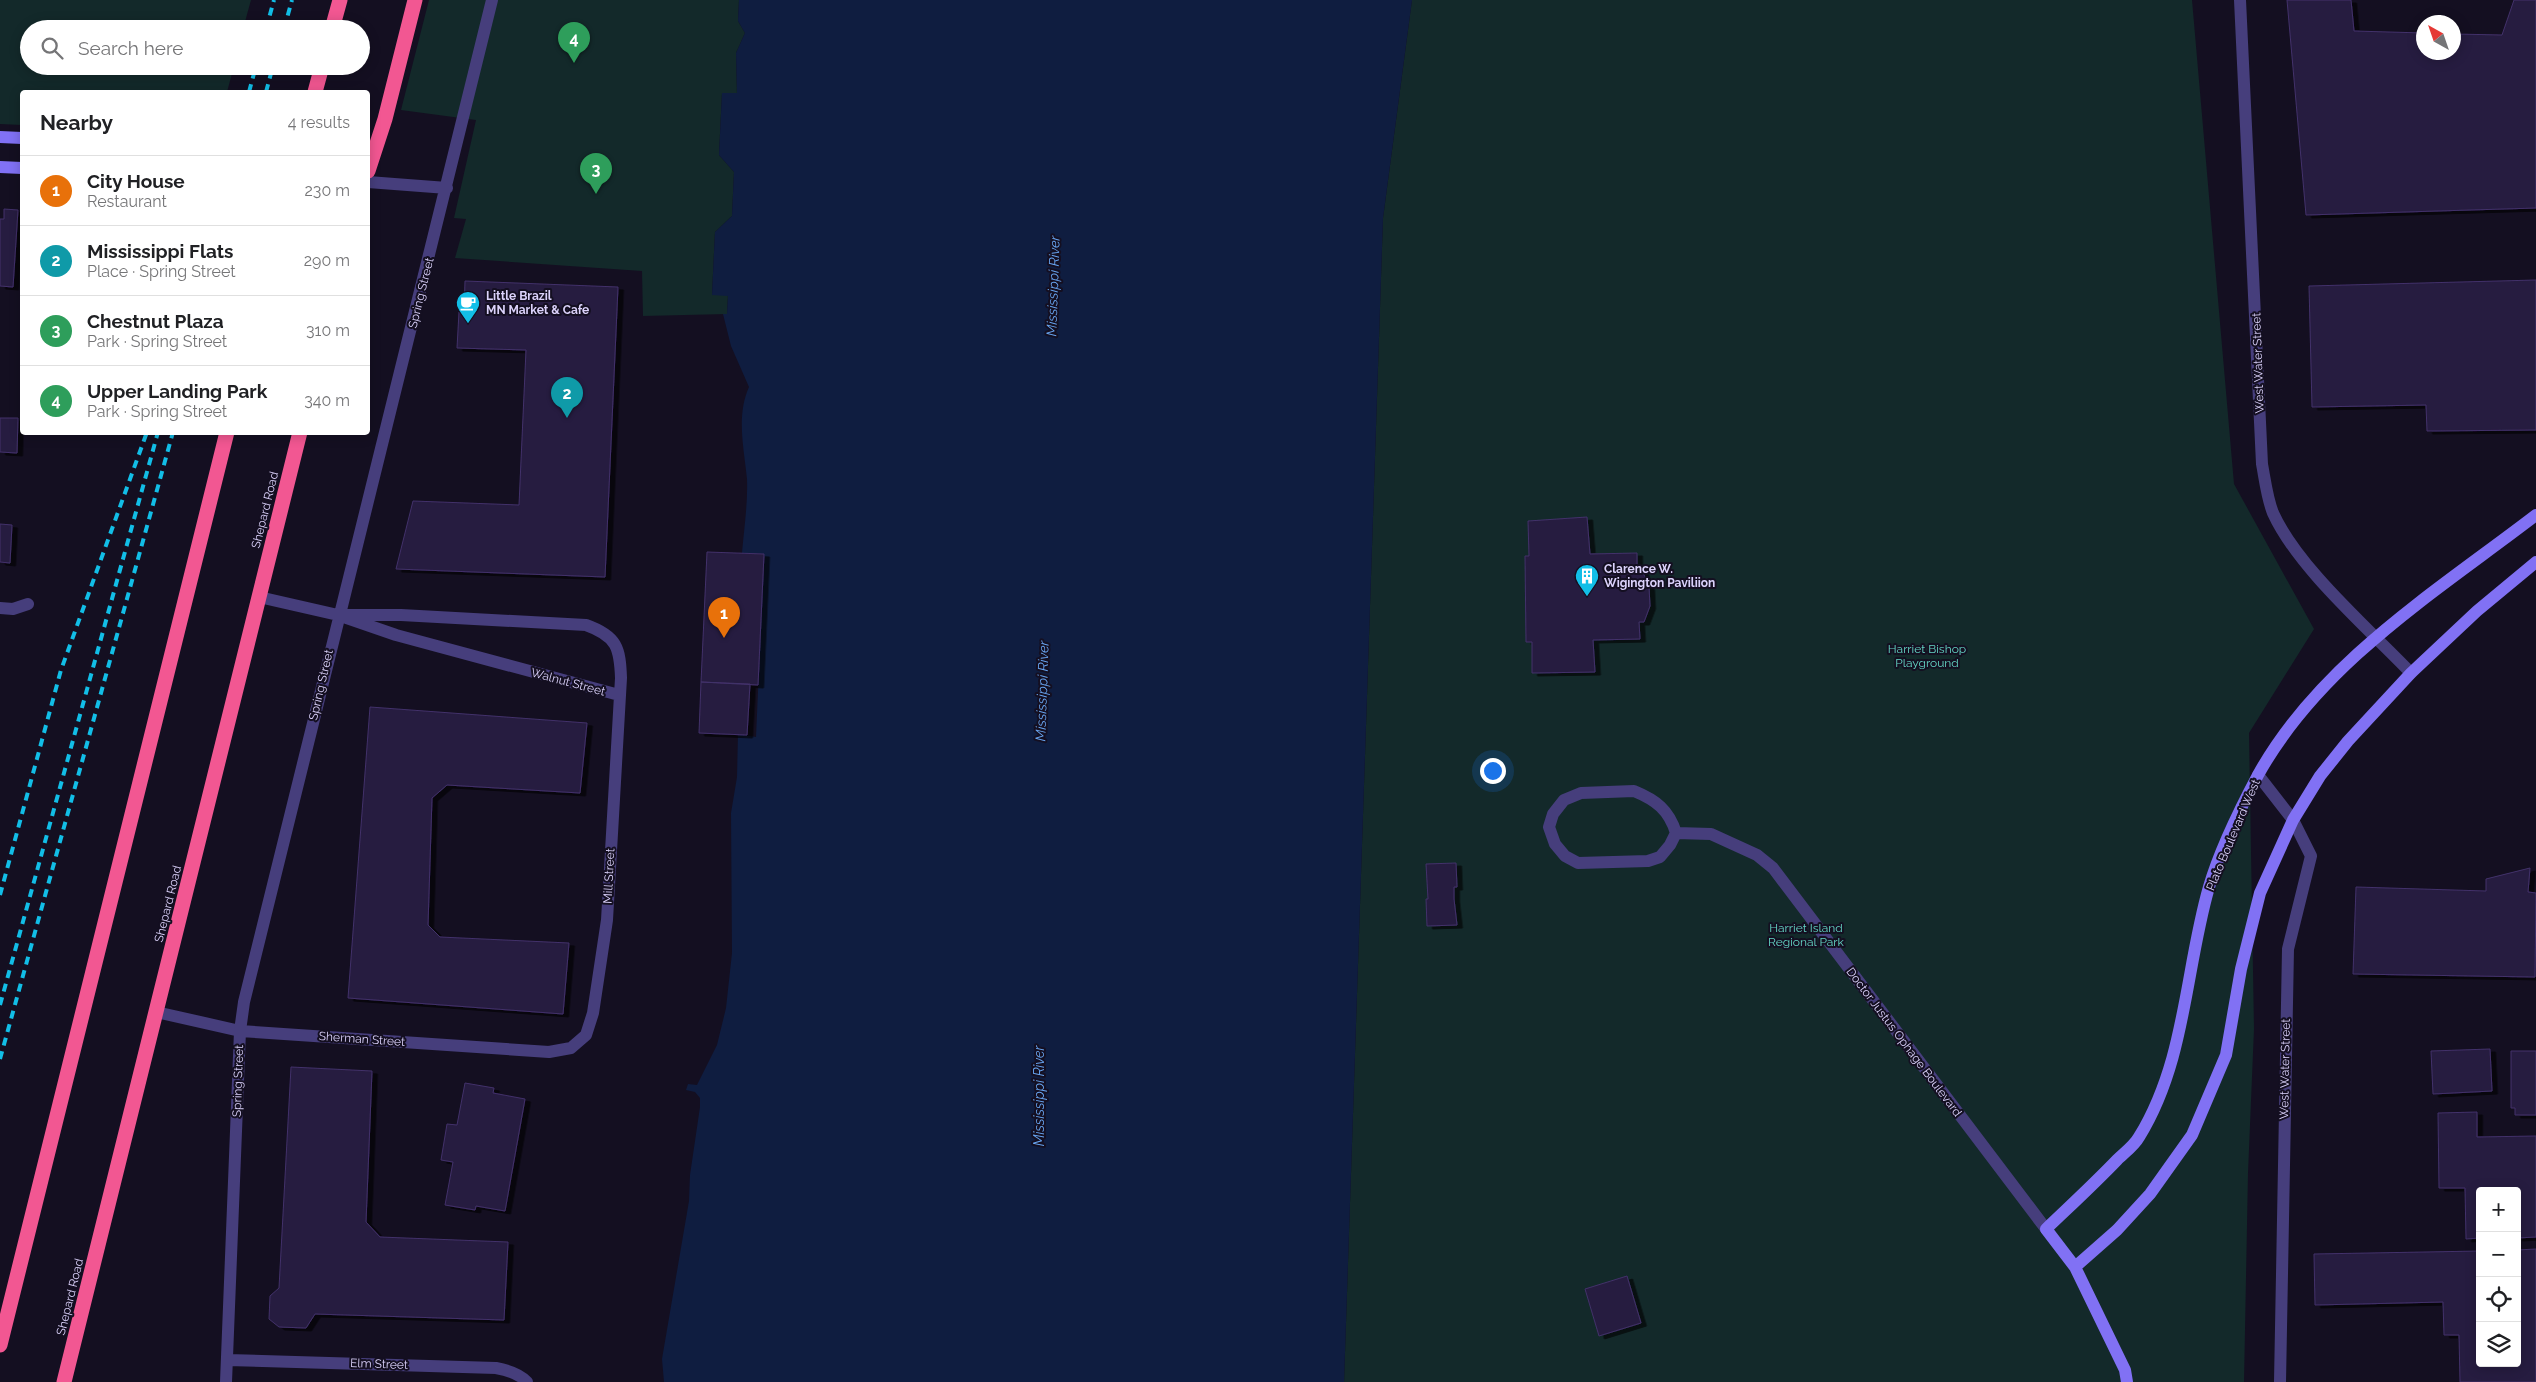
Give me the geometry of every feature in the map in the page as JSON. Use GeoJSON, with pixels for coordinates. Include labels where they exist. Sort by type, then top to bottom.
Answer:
{"type":"FeatureCollection","features":[{"type":"Feature","properties":{"kind":"highway"},"geometry":{"type":"LineString","coordinates":[[334,20],[340,0]]}},
{"type":"Feature","properties":{"kind":"highway"},"geometry":{"type":"LineString","coordinates":[[370,165],[385,119],[415,0]]}},
{"type":"Feature","properties":{"kind":"highway"},"geometry":{"type":"LineString","coordinates":[[316,90],[320,75]]}},
{"type":"Feature","properties":{"kind":"highway"},"geometry":{"type":"LineString","coordinates":[[0,1345],[226,435]]}},
{"type":"Feature","properties":{"kind":"highway","name":"Shepard Road"},"geometry":{"type":"LineString","coordinates":[[64,1382],[299,435]]}},
{"type":"Feature","properties":{"kind":"street","name":"Spring Street"},"geometry":{"type":"LineString","coordinates":[[226,1382],[240,1031],[244,1002],[338,615],[447,188],[492,0]]}},
{"type":"Feature","properties":{"kind":"street","name":"West Water Street"},"geometry":{"type":"LineString","coordinates":[[2240,0],[2262,464],[2266,490],[2273,512],[2299,556],[2411,673]]}},
{"type":"Feature","properties":{"kind":"street"},"geometry":{"type":"LineString","coordinates":[[0,137],[20,138]]}},
{"type":"Feature","properties":{"kind":"street"},"geometry":{"type":"LineString","coordinates":[[0,167],[20,168]]}},
{"type":"Feature","properties":{"kind":"street"},"geometry":{"type":"LineString","coordinates":[[370,182],[447,188]]}},
{"type":"Feature","properties":{"kind":"street","name":"Plato Boulevard West"},"geometry":{"type":"LineString","coordinates":[[2046,1229],[2097,1182],[2138,1138],[2171,1070],[2209,886],[2258,775],[2280,740],[2311,702],[2376,637],[2536,516]]}},
{"type":"Feature","properties":{"kind":"street"},"geometry":{"type":"LineString","coordinates":[[2075,1267],[2117,1230],[2150,1194],[2192,1135],[2226,1055],[2240,969],[2260,893],[2293,820],[2320,776],[2348,741],[2411,673],[2477,611],[2536,562]]}},
{"type":"Feature","properties":{"kind":"street","name":"Walnut Street"},"geometry":{"type":"LineString","coordinates":[[259,597],[338,615],[396,635],[618,695],[621,678],[620,655],[614,642],[602,630],[586,625],[401,615],[338,615]]}},
{"type":"Feature","properties":{"kind":"street"},"geometry":{"type":"LineString","coordinates":[[0,608],[13,609],[28,604]]}},
{"type":"Feature","properties":{"kind":"street","name":"Mill Street"},"geometry":{"type":"LineString","coordinates":[[571,1048],[586,1034],[593,1013],[607,920],[618,695]]}},
{"type":"Feature","properties":{"kind":"street","name":"West Water Street"},"geometry":{"type":"LineString","coordinates":[[2258,775],[2293,820],[2311,856],[2288,949],[2280,1382]]}},
{"type":"Feature","properties":{"kind":"street"},"geometry":{"type":"LineString","coordinates":[[1634,791],[1650,797],[1663,808],[1672,819],[1676,833],[1670,845],[1660,857],[1648,861],[1578,863],[1565,856],[1554,844],[1549,827],[1552,814],[1564,800],[1581,793],[1634,791]]}},
{"type":"Feature","properties":{"kind":"street","name":"Doctor Justus Ophage Boulevard"},"geometry":{"type":"LineString","coordinates":[[1676,833],[1711,834],[1757,855],[1774,868],[2046,1229]]}},
{"type":"Feature","properties":{"kind":"street","name":"Sherman Street"},"geometry":{"type":"LineString","coordinates":[[156,1012],[240,1031],[549,1052],[571,1048]]}},
{"type":"Feature","properties":{"kind":"street"},"geometry":{"type":"LineString","coordinates":[[2046,1229],[2075,1267],[2125,1370],[2127,1382]]}},
{"type":"Feature","properties":{"kind":"street","name":"Elm Street"},"geometry":{"type":"LineString","coordinates":[[227,1360],[496,1368],[509,1371],[522,1377],[527,1382]]}},
{"type":"Feature","properties":{"kind":"green space"},"geometry":{"type":"Polygon","coordinates":[[[0,0],[251,0],[245,20],[20,20],[20,75],[232,75],[228,90],[20,90],[20,125],[0,124],[0,0]]]}},
{"type":"Feature","properties":{"kind":"green space"},"geometry":{"type":"Polygon","coordinates":[[[429,0],[739,0],[738,21],[745,33],[736,53],[737,94],[722,93],[719,155],[734,172],[732,216],[715,232],[712,295],[728,295],[727,314],[643,316],[642,271],[455,258],[466,219],[454,218],[476,120],[401,110],[429,0]]]}},
{"type":"Feature","properties":{"kind":"green space","name":"Harriet Island Regional Park"},"geometry":{"type":"Polygon","coordinates":[[[1412,0],[2192,0],[2234,484],[2314,629],[2249,733],[2254,1029],[2248,1173],[2244,1382],[1344,1382],[1383,218],[1412,0]]]}},
{"type":"Feature","properties":{"kind":"water","name":"Mississippi River"},"geometry":{"type":"Polygon","coordinates":[[[739,0],[1412,0],[1383,218],[1344,1382],[664,1382],[662,1359],[689,1201],[690,1175],[700,1107],[700,1098],[695,1092],[686,1090],[688,1084],[697,1085],[717,1045],[726,1008],[732,953],[731,813],[737,777],[738,734],[756,737],[764,554],[742,553],[747,479],[742,421],[745,398],[749,387],[731,346],[723,314],[727,314],[728,296],[712,295],[715,232],[732,216],[734,172],[719,155],[722,93],[737,93],[736,53],[745,33],[738,21],[739,0]]]}},
{"type":"Feature","properties":{"kind":"building"},"geometry":{"type":"Polygon","coordinates":[[[2287,0],[2351,0],[2354,31],[2416,33],[2416,60],[2461,60],[2461,34],[2502,35],[2514,0],[2536,0],[2536,208],[2306,215],[2287,0]]]}},
{"type":"Feature","properties":{"kind":"building"},"geometry":{"type":"Polygon","coordinates":[[[4,209],[18,210],[13,287],[0,286],[0,219],[4,219],[4,209]]]}},
{"type":"Feature","properties":{"kind":"building"},"geometry":{"type":"Polygon","coordinates":[[[2536,280],[2536,430],[2427,431],[2426,405],[2312,407],[2309,286],[2536,280]]]}},
{"type":"Feature","properties":{"kind":"building"},"geometry":{"type":"Polygon","coordinates":[[[465,281],[618,287],[605,577],[396,569],[413,501],[519,505],[526,350],[457,348],[459,312],[464,313],[465,281]]]}},
{"type":"Feature","properties":{"kind":"building"},"geometry":{"type":"Polygon","coordinates":[[[0,418],[18,418],[17,453],[0,452],[0,418]]]}},
{"type":"Feature","properties":{"kind":"building","name":"Clarence W. Wigington Paviliion"},"geometry":{"type":"Polygon","coordinates":[[[1587,517],[1590,554],[1637,553],[1637,571],[1642,570],[1649,587],[1650,606],[1644,622],[1639,622],[1640,639],[1593,640],[1595,672],[1532,673],[1532,642],[1526,642],[1525,556],[1529,556],[1528,521],[1587,517]]]}},
{"type":"Feature","properties":{"kind":"building"},"geometry":{"type":"Polygon","coordinates":[[[0,524],[12,525],[10,563],[0,562],[0,524]]]}},
{"type":"Feature","properties":{"kind":"building"},"geometry":{"type":"Polygon","coordinates":[[[707,552],[764,554],[758,685],[701,682],[707,552]]]}},
{"type":"Feature","properties":{"kind":"building"},"geometry":{"type":"Polygon","coordinates":[[[701,682],[750,684],[747,735],[699,733],[701,682]]]}},
{"type":"Feature","properties":{"kind":"building"},"geometry":{"type":"Polygon","coordinates":[[[370,707],[587,723],[580,793],[447,785],[432,798],[428,925],[440,937],[569,943],[563,1014],[348,998],[370,707]]]}},
{"type":"Feature","properties":{"kind":"building"},"geometry":{"type":"Polygon","coordinates":[[[1456,863],[1457,887],[1454,887],[1454,899],[1457,925],[1427,926],[1426,864],[1456,863]]]}},
{"type":"Feature","properties":{"kind":"building"},"geometry":{"type":"Polygon","coordinates":[[[2530,868],[2528,892],[2536,893],[2535,977],[2353,974],[2356,887],[2486,891],[2486,879],[2530,868]]]}},
{"type":"Feature","properties":{"kind":"building"},"geometry":{"type":"Polygon","coordinates":[[[2490,1049],[2492,1091],[2433,1094],[2431,1051],[2490,1049]]]}},
{"type":"Feature","properties":{"kind":"building"},"geometry":{"type":"Polygon","coordinates":[[[2511,1051],[2536,1051],[2536,1115],[2515,1115],[2515,1108],[2511,1108],[2511,1051]]]}},
{"type":"Feature","properties":{"kind":"building"},"geometry":{"type":"Polygon","coordinates":[[[291,1067],[372,1071],[366,1222],[380,1237],[508,1242],[504,1320],[315,1314],[306,1328],[279,1327],[269,1319],[270,1296],[279,1288],[291,1067]]]}},
{"type":"Feature","properties":{"kind":"building"},"geometry":{"type":"Polygon","coordinates":[[[465,1083],[494,1088],[493,1093],[525,1099],[505,1211],[476,1206],[475,1210],[445,1205],[453,1162],[441,1160],[447,1124],[457,1125],[465,1083]]]}},
{"type":"Feature","properties":{"kind":"building"},"geometry":{"type":"Polygon","coordinates":[[[2477,1112],[2477,1137],[2536,1136],[2536,1237],[2521,1238],[2521,1187],[2476,1187],[2476,1238],[2466,1239],[2465,1188],[2439,1188],[2438,1113],[2477,1112]]]}},
{"type":"Feature","properties":{"kind":"building"},"geometry":{"type":"Polygon","coordinates":[[[2536,1249],[2536,1382],[2460,1382],[2459,1335],[2444,1335],[2443,1302],[2315,1305],[2314,1254],[2476,1251],[2476,1367],[2521,1367],[2521,1250],[2536,1249]]]}},
{"type":"Feature","properties":{"kind":"building"},"geometry":{"type":"Polygon","coordinates":[[[1627,1276],[1641,1323],[1599,1336],[1585,1289],[1627,1276]]]}},
{"type":"Feature","properties":{"kind":"railway"},"geometry":{"type":"LineString","coordinates":[[268,20],[274,0]]}},
{"type":"Feature","properties":{"kind":"railway"},"geometry":{"type":"LineString","coordinates":[[286,20],[292,0]]}},
{"type":"Feature","properties":{"kind":"railway"},"geometry":{"type":"LineString","coordinates":[[250,90],[254,75]]}},
{"type":"Feature","properties":{"kind":"railway"},"geometry":{"type":"LineString","coordinates":[[267,90],[271,75]]}},
{"type":"Feature","properties":{"kind":"railway"},"geometry":{"type":"LineString","coordinates":[[0,895],[61,670],[146,435]]}},
{"type":"Feature","properties":{"kind":"railway"},"geometry":{"type":"LineString","coordinates":[[0,1005],[157,435]]}},
{"type":"Feature","properties":{"kind":"railway"},"geometry":{"type":"LineString","coordinates":[[0,1059],[172,435]]}},
{"type":"Feature","properties":{"kind":"place","name":"Upper Landing Park"},"geometry":{"type":"Point","coordinates":[574,63]}},
{"type":"Feature","properties":{"kind":"place","name":"Chestnut Plaza"},"geometry":{"type":"Point","coordinates":[596,194]}},
{"type":"Feature","properties":{"kind":"place","name":"Little Brazil MN Market & Cafe"},"geometry":{"type":"Point","coordinates":[468,324]}},
{"type":"Feature","properties":{"kind":"place","name":"Mississippi Flats"},"geometry":{"type":"Point","coordinates":[567,418]}},
{"type":"Feature","properties":{"kind":"place","name":"Clarence W. Wigington Paviliion"},"geometry":{"type":"Point","coordinates":[1587,597]}},
{"type":"Feature","properties":{"kind":"place","name":"City House"},"geometry":{"type":"Point","coordinates":[724,638]}},
{"type":"Feature","properties":{"kind":"park label","name":"Harriet Bishop Playground"},"geometry":{"type":"Point","coordinates":[1927,656]}}]}
